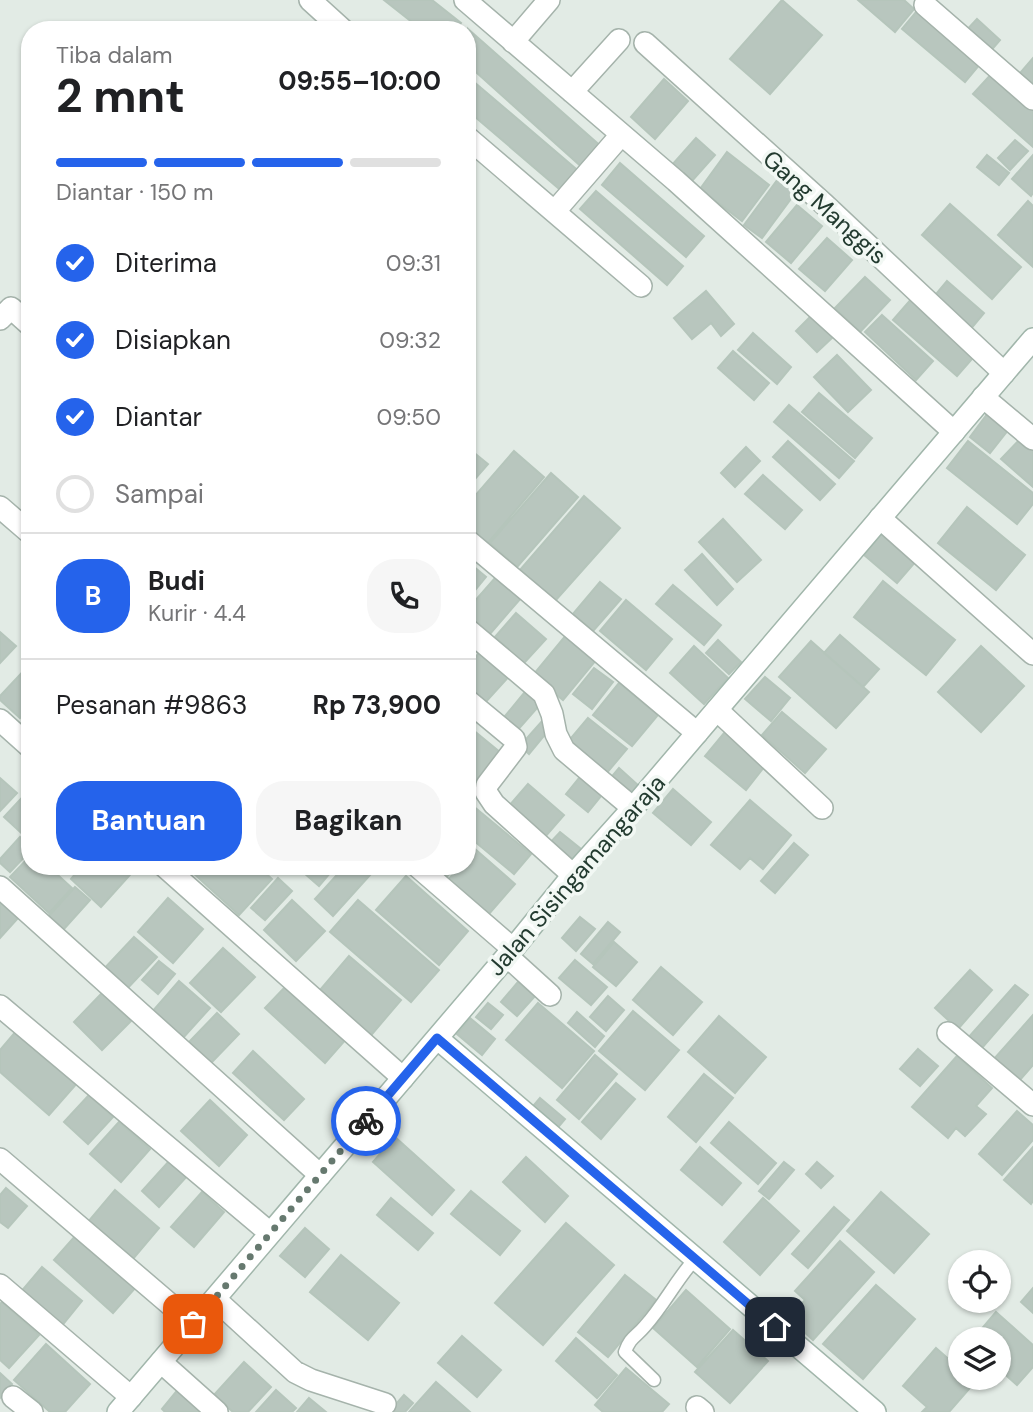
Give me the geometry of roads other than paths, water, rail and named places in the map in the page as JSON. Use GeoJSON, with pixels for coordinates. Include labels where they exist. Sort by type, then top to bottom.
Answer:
{"type":"FeatureCollection","features":[{"type":"Feature","properties":{"kind":"street"},"geometry":{"type":"LineString","coordinates":[[310,0],[333,21]]}},
{"type":"Feature","properties":{"kind":"street"},"geometry":{"type":"LineString","coordinates":[[465,0],[676,181],[954,432]]}},
{"type":"Feature","properties":{"kind":"street"},"geometry":{"type":"LineString","coordinates":[[513,42],[549,0]]}},
{"type":"Feature","properties":{"kind":"street"},"geometry":{"type":"LineString","coordinates":[[925,5],[1033,99]]}},
{"type":"Feature","properties":{"kind":"street"},"geometry":{"type":"LineString","coordinates":[[572,92],[619,40]]}},
{"type":"Feature","properties":{"kind":"street","name":"Gang Manggis"},"geometry":{"type":"LineString","coordinates":[[645,43],[824,204],[1004,373]]}},
{"type":"Feature","properties":{"kind":"street"},"geometry":{"type":"LineString","coordinates":[[555,211],[621,135]]}},
{"type":"Feature","properties":{"kind":"street"},"geometry":{"type":"LineString","coordinates":[[476,145],[641,286]]}},
{"type":"Feature","properties":{"kind":"street"},"geometry":{"type":"LineString","coordinates":[[0,319],[11,308],[21,317]]}},
{"type":"Feature","properties":{"kind":"street","name":"Jalan Sisingamangaraja"},"geometry":{"type":"LineString","coordinates":[[124,1405],[573,875],[1033,339]]}},
{"type":"Feature","properties":{"kind":"street"},"geometry":{"type":"LineString","coordinates":[[983,397],[1033,439]]}},
{"type":"Feature","properties":{"kind":"street"},"geometry":{"type":"LineString","coordinates":[[0,508],[21,526]]}},
{"type":"Feature","properties":{"kind":"street"},"geometry":{"type":"LineString","coordinates":[[880,518],[1033,654]]}},
{"type":"Feature","properties":{"kind":"street"},"geometry":{"type":"LineString","coordinates":[[476,548],[697,733]]}},
{"type":"Feature","properties":{"kind":"street"},"geometry":{"type":"LineString","coordinates":[[476,637],[544,694],[556,734],[564,750],[633,808]]}},
{"type":"Feature","properties":{"kind":"street"},"geometry":{"type":"LineString","coordinates":[[476,708],[514,740],[516,747],[487,785],[486,792],[494,804],[573,875]]}},
{"type":"Feature","properties":{"kind":"street"},"geometry":{"type":"LineString","coordinates":[[717,710],[822,808]]}},
{"type":"Feature","properties":{"kind":"street"},"geometry":{"type":"LineString","coordinates":[[0,720],[21,739]]}},
{"type":"Feature","properties":{"kind":"street"},"geometry":{"type":"LineString","coordinates":[[174,875],[402,1078]]}},
{"type":"Feature","properties":{"kind":"street"},"geometry":{"type":"LineString","coordinates":[[427,875],[510,952],[550,995]]}},
{"type":"Feature","properties":{"kind":"street"},"geometry":{"type":"LineString","coordinates":[[0,887],[320,1175]]}},
{"type":"Feature","properties":{"kind":"street"},"geometry":{"type":"LineString","coordinates":[[0,1006],[270,1233]]}},
{"type":"Feature","properties":{"kind":"street"},"geometry":{"type":"LineString","coordinates":[[948,1033],[1033,1105]]}},
{"type":"Feature","properties":{"kind":"street"},"geometry":{"type":"LineString","coordinates":[[437,1038],[875,1412]]}},
{"type":"Feature","properties":{"kind":"street"},"geometry":{"type":"LineString","coordinates":[[0,1159],[193,1324]]}},
{"type":"Feature","properties":{"kind":"street"},"geometry":{"type":"LineString","coordinates":[[0,1285],[124,1405]]}},
{"type":"Feature","properties":{"kind":"street"},"geometry":{"type":"LineString","coordinates":[[215,1299],[295,1372],[311,1380],[385,1404]]}},
{"type":"Feature","properties":{"kind":"street"},"geometry":{"type":"LineString","coordinates":[[161,1362],[217,1412]]}},
{"type":"Feature","properties":{"kind":"street"},"geometry":{"type":"LineString","coordinates":[[13,1396],[32,1412]]}},
{"type":"Feature","properties":{"kind":"lane"},"geometry":{"type":"LineString","coordinates":[[654,1380],[625,1352],[629,1340],[643,1329],[695,1259]]}}]}
